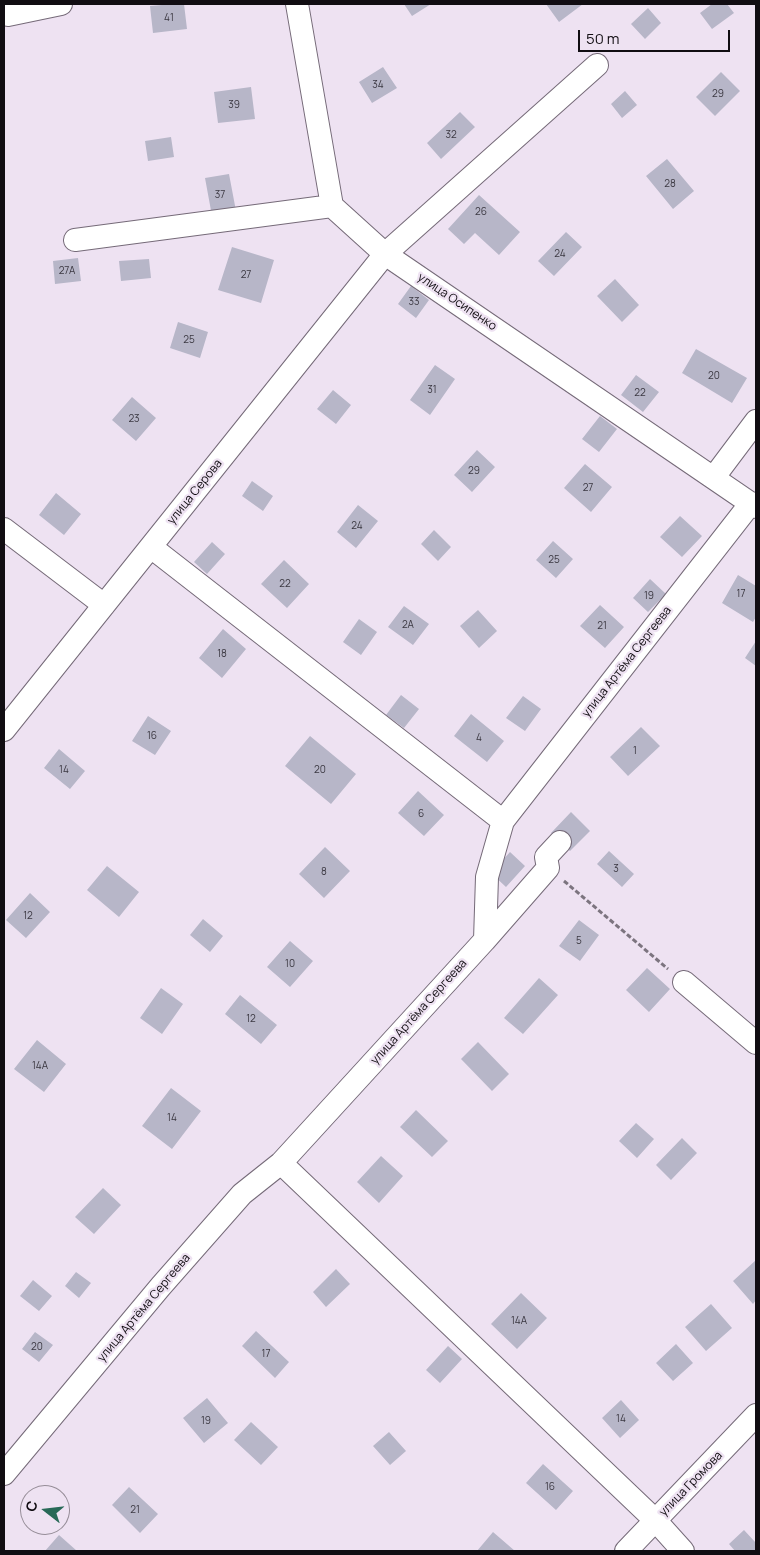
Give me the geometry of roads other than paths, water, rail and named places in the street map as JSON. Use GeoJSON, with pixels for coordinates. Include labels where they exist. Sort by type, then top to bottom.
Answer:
{"type":"FeatureCollection","features":[{"type":"Feature","properties":{"kind":"street"},"geometry":{"type":"LineString","coordinates":[[8,16],[61,4]]}},
{"type":"Feature","properties":{"kind":"street"},"geometry":{"type":"LineString","coordinates":[[75,240],[332,206],[297,4]]}},
{"type":"Feature","properties":{"kind":"street","name":"улица Серова"},"geometry":{"type":"LineString","coordinates":[[4,730],[386,254],[597,65]]}},
{"type":"Feature","properties":{"kind":"street","name":"улица Осипенко"},"geometry":{"type":"LineString","coordinates":[[332,206],[386,254],[754,505]]}},
{"type":"Feature","properties":{"kind":"street"},"geometry":{"type":"LineString","coordinates":[[714,477],[756,421]]}},
{"type":"Feature","properties":{"kind":"street","name":"улица Артёма Сергеева"},"geometry":{"type":"LineString","coordinates":[[4,1474],[161,1286],[242,1194],[282,1163],[485,940],[487,877],[503,821],[754,505]]}},
{"type":"Feature","properties":{"kind":"street"},"geometry":{"type":"LineString","coordinates":[[4,529],[104,605]]}},
{"type":"Feature","properties":{"kind":"street"},"geometry":{"type":"LineString","coordinates":[[151,547],[503,821]]}},
{"type":"Feature","properties":{"kind":"street"},"geometry":{"type":"LineString","coordinates":[[485,940],[548,868],[546,857],[560,842]]}},
{"type":"Feature","properties":{"kind":"street"},"geometry":{"type":"LineString","coordinates":[[684,982],[756,1043]]}},
{"type":"Feature","properties":{"kind":"street"},"geometry":{"type":"LineString","coordinates":[[282,1163],[656,1521],[683,1551]]}},
{"type":"Feature","properties":{"kind":"street","name":"улица Громова"},"geometry":{"type":"LineString","coordinates":[[626,1551],[756,1416]]}}]}
